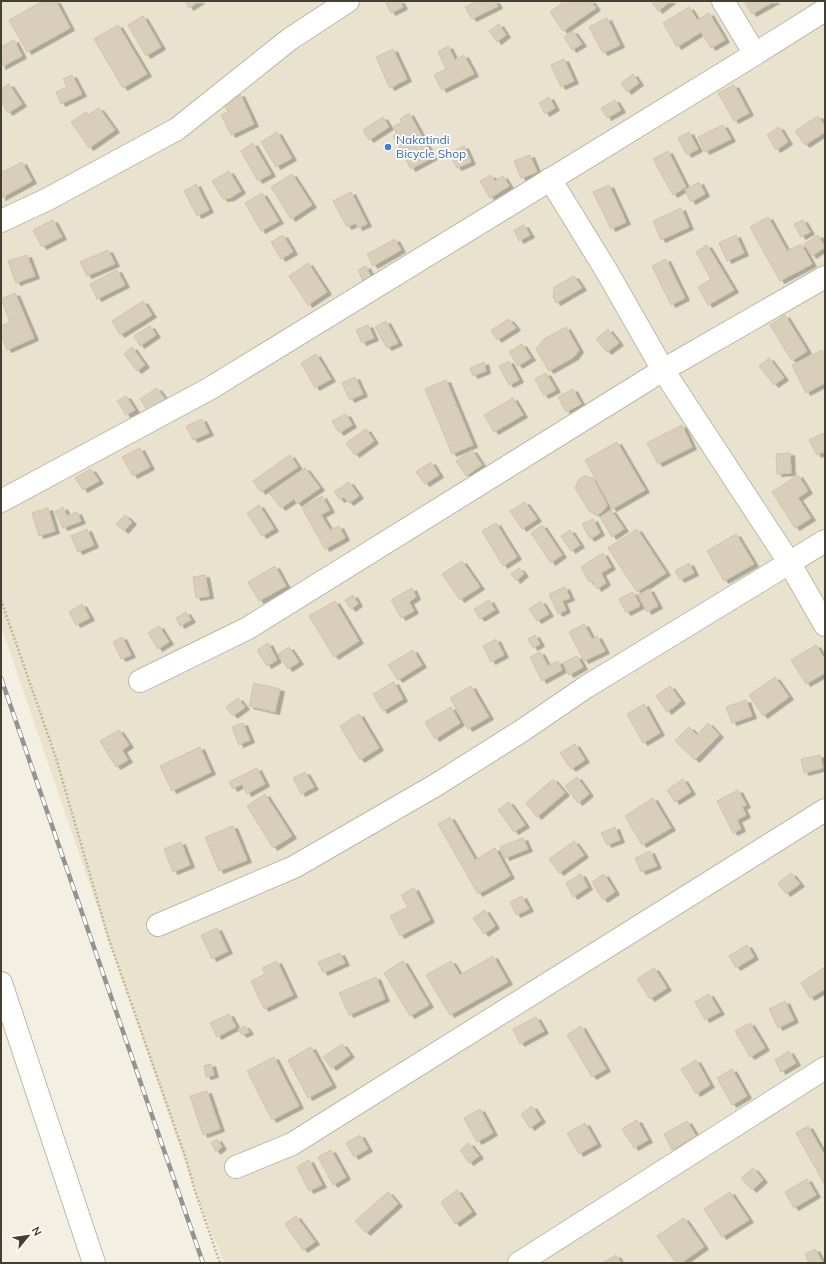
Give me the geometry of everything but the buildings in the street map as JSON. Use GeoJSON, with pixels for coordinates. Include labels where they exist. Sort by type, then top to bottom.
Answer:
{"type":"FeatureCollection","features":[{"type":"Feature","properties":{"kind":"street"},"geometry":{"type":"LineString","coordinates":[[1,221],[48,199],[177,129],[290,39],[348,1]]}},
{"type":"Feature","properties":{"kind":"street"},"geometry":{"type":"LineString","coordinates":[[723,1],[755,54]]}},
{"type":"Feature","properties":{"kind":"street"},"geometry":{"type":"LineString","coordinates":[[1,501],[209,389],[825,10]]}},
{"type":"Feature","properties":{"kind":"street"},"geometry":{"type":"LineString","coordinates":[[550,179],[606,270],[663,370],[788,562],[825,624]]}},
{"type":"Feature","properties":{"kind":"street"},"geometry":{"type":"LineString","coordinates":[[140,682],[248,628],[663,370],[825,277]]}},
{"type":"Feature","properties":{"kind":"street"},"geometry":{"type":"LineString","coordinates":[[158,925],[294,867],[436,785],[520,732],[586,687],[825,540]]}},
{"type":"Feature","properties":{"kind":"street"},"geometry":{"type":"LineString","coordinates":[[236,1167],[292,1144],[825,810]]}},
{"type":"Feature","properties":{"kind":"street"},"geometry":{"type":"LineString","coordinates":[[1,983],[94,1263]]}},
{"type":"Feature","properties":{"kind":"street"},"geometry":{"type":"LineString","coordinates":[[519,1263],[825,1068]]}},
{"type":"Feature","properties":{"kind":"path"},"geometry":{"type":"LineString","coordinates":[[1,600],[56,758],[109,940],[186,1159],[195,1191],[220,1263]]}},
{"type":"Feature","properties":{"kind":"shaded area"},"geometry":{"type":"Polygon","coordinates":[[[1,1],[825,1],[825,1263],[224,1263],[195,1191],[1,626],[1,1]]]}},
{"type":"Feature","properties":{"kind":"railway"},"geometry":{"type":"LineString","coordinates":[[1,678],[203,1263]]}},
{"type":"Feature","properties":{"kind":"place","name":"Nakatindi Bicycle Shop"},"geometry":{"type":"Point","coordinates":[388,147]}}]}
